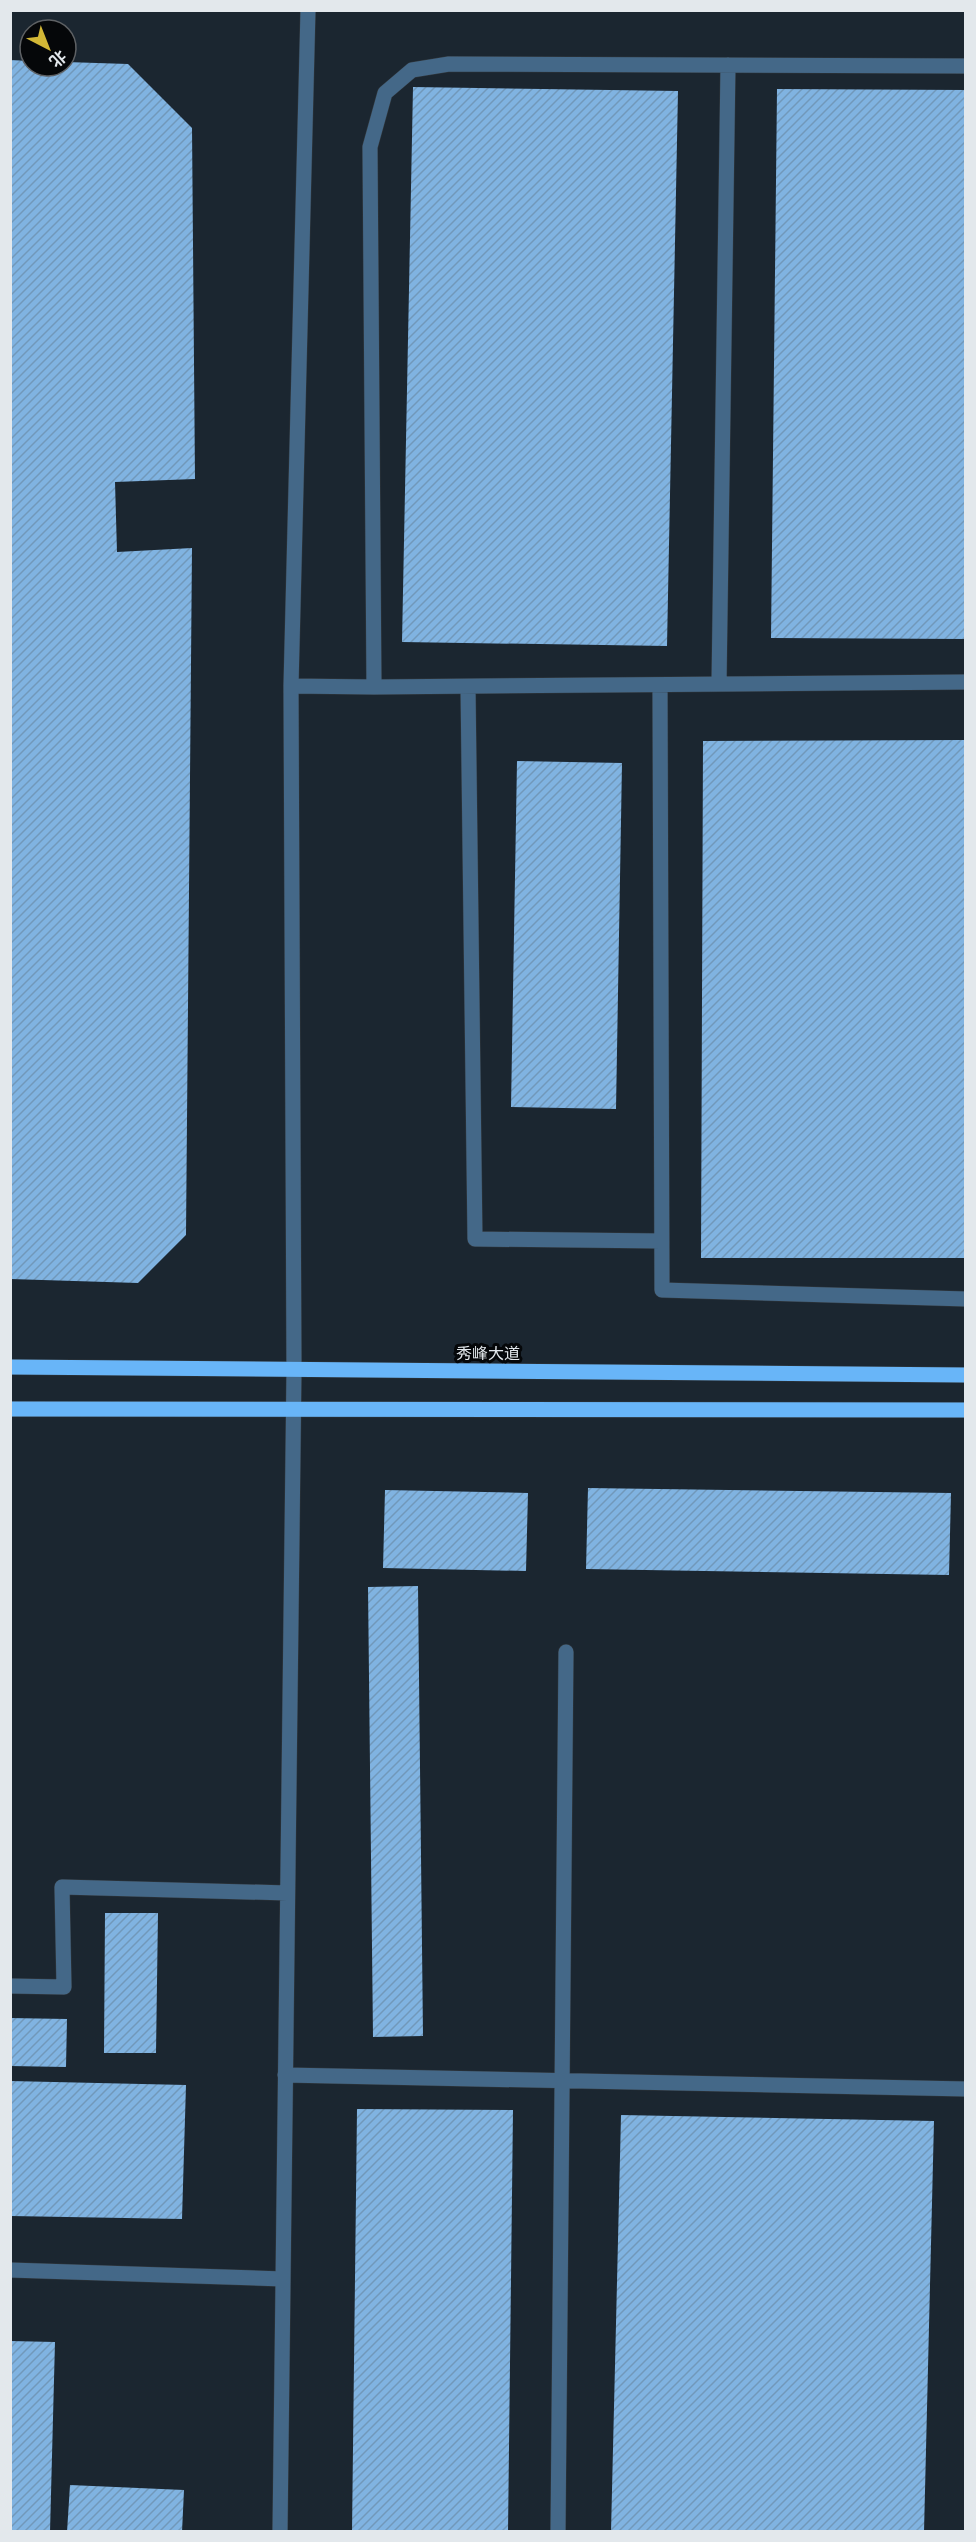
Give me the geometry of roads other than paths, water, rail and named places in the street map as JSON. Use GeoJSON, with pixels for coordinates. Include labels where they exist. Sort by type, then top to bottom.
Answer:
{"type":"FeatureCollection","features":[{"type":"Feature","properties":{"kind":"main road","name":"秀峰大道"},"geometry":{"type":"LineString","coordinates":[[10,1367],[966,1375]]}},
{"type":"Feature","properties":{"kind":"main road"},"geometry":{"type":"LineString","coordinates":[[10,1409],[966,1410]]}},
{"type":"Feature","properties":{"kind":"street"},"geometry":{"type":"LineString","coordinates":[[280,2532],[294,1370],[291,686],[308,10]]}},
{"type":"Feature","properties":{"kind":"street"},"geometry":{"type":"LineString","coordinates":[[374,687],[370,147],[385,93],[412,70],[449,64],[966,66]]}},
{"type":"Feature","properties":{"kind":"street"},"geometry":{"type":"LineString","coordinates":[[719,684],[728,66]]}},
{"type":"Feature","properties":{"kind":"street"},"geometry":{"type":"LineString","coordinates":[[291,686],[468,687],[966,682]]}},
{"type":"Feature","properties":{"kind":"street"},"geometry":{"type":"LineString","coordinates":[[660,685],[662,1290],[966,1299]]}},
{"type":"Feature","properties":{"kind":"street"},"geometry":{"type":"LineString","coordinates":[[468,687],[475,1239],[662,1241]]}},
{"type":"Feature","properties":{"kind":"street"},"geometry":{"type":"LineString","coordinates":[[558,2532],[566,1652]]}},
{"type":"Feature","properties":{"kind":"street"},"geometry":{"type":"LineString","coordinates":[[10,1986],[64,1987],[62,1887],[287,1893]]}},
{"type":"Feature","properties":{"kind":"street"},"geometry":{"type":"LineString","coordinates":[[285,2075],[966,2089]]}},
{"type":"Feature","properties":{"kind":"street"},"geometry":{"type":"LineString","coordinates":[[10,2270],[283,2278]]}}]}
